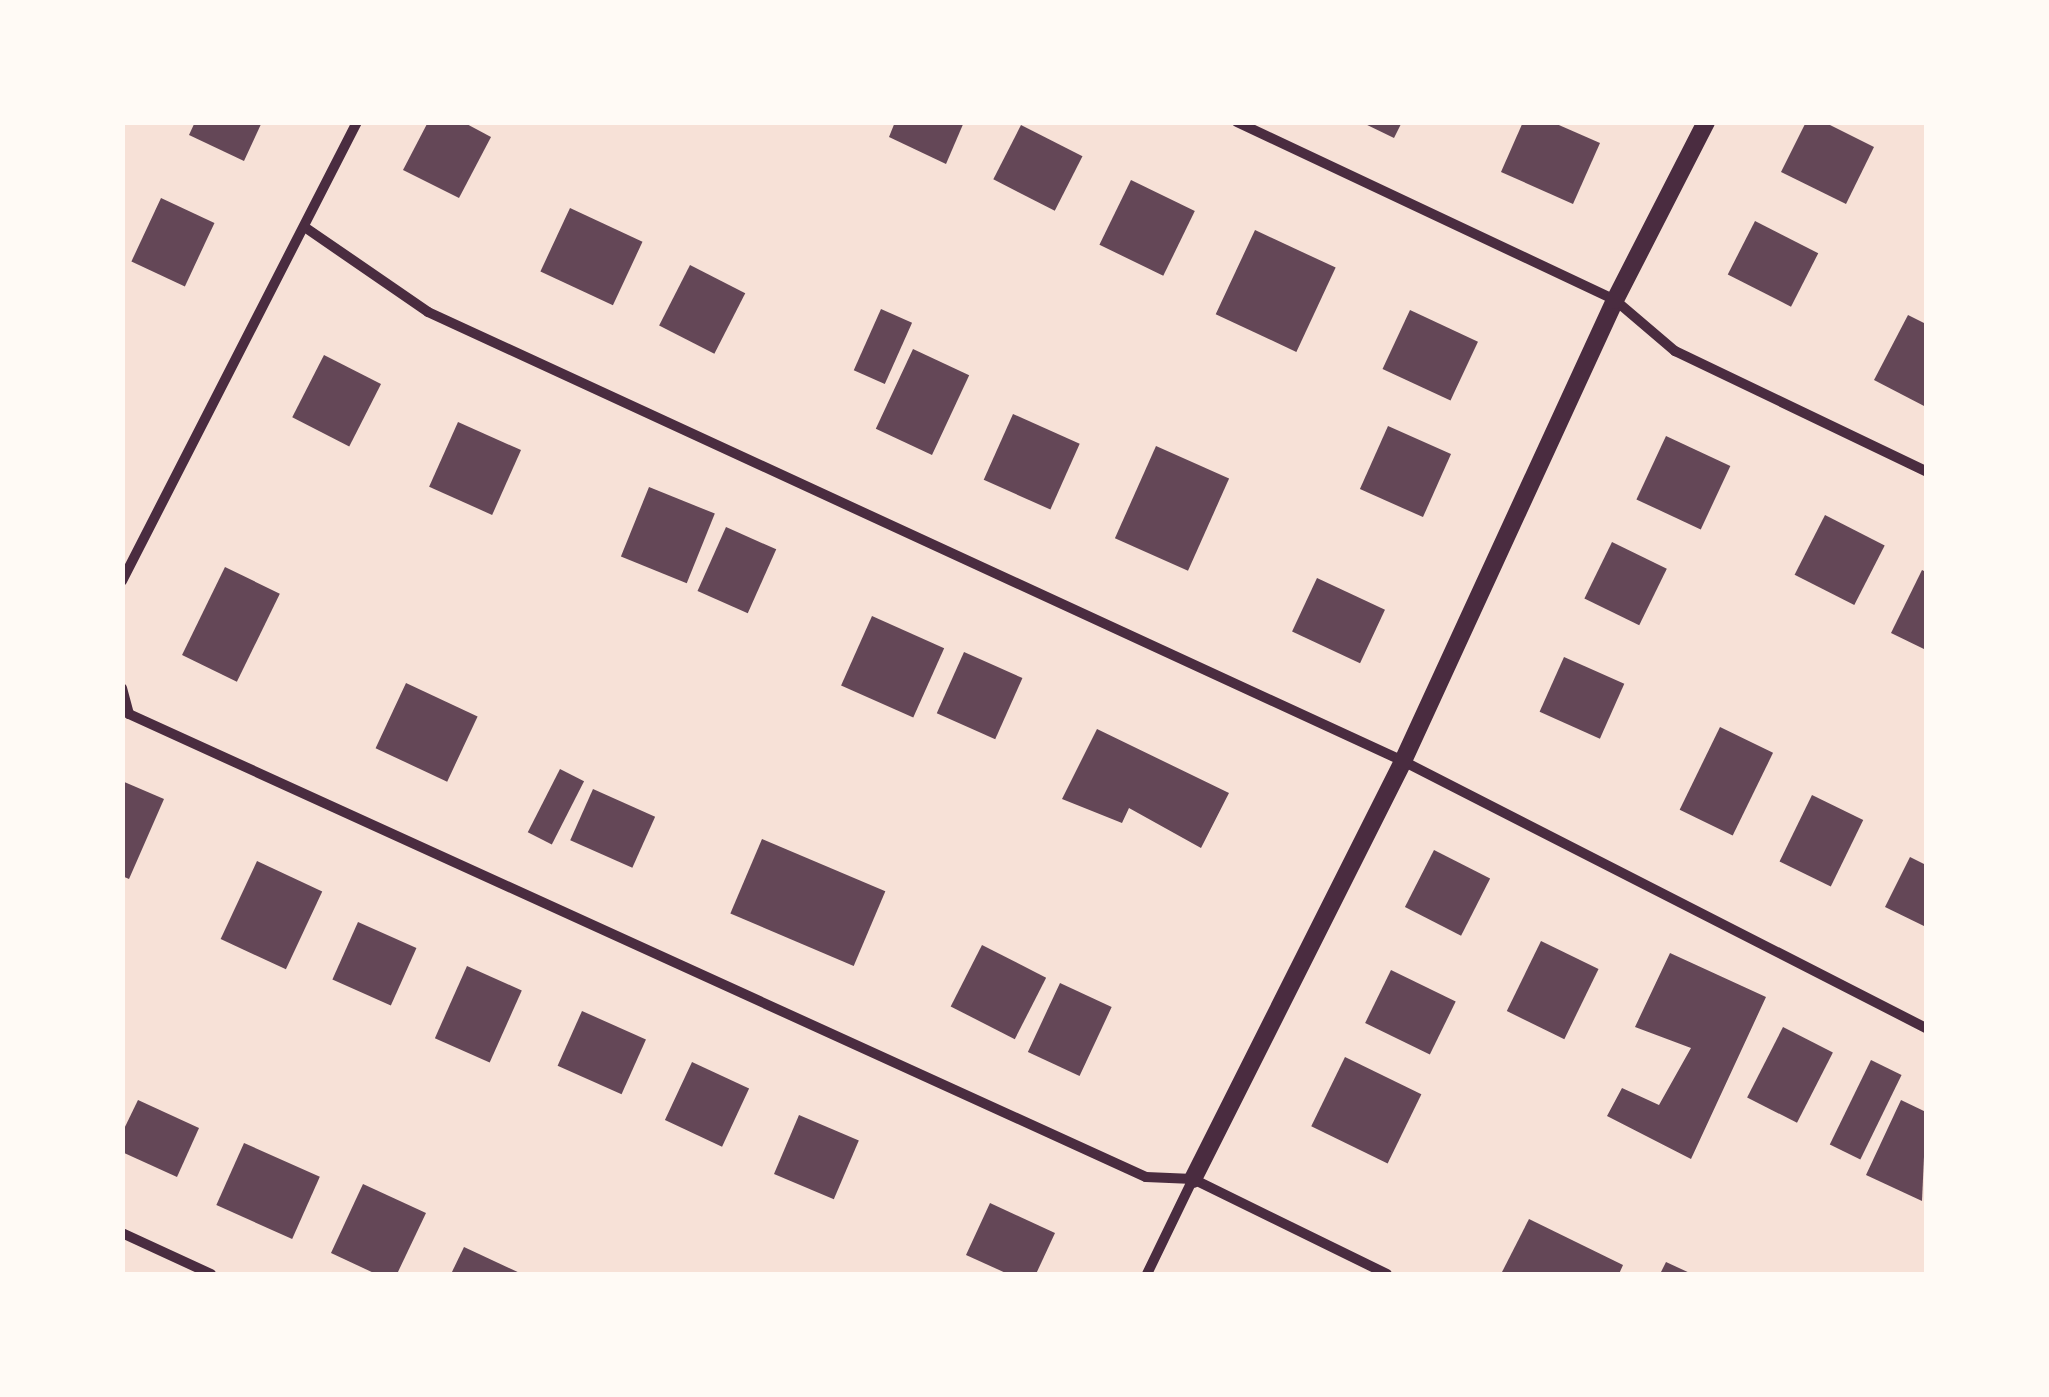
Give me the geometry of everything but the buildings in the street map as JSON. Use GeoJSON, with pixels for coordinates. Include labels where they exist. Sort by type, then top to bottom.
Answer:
{"type":"FeatureCollection","features":[{"type":"Feature","properties":{"kind":"street"},"geometry":{"type":"LineString","coordinates":[[122,581],[357,122]]}},
{"type":"Feature","properties":{"kind":"street"},"geometry":{"type":"LineString","coordinates":[[1237,122],[1614,300],[1675,351],[1926,471]]}},
{"type":"Feature","properties":{"kind":"street"},"geometry":{"type":"LineString","coordinates":[[1147,1274],[1403,761],[1614,300],[1706,122]]}},
{"type":"Feature","properties":{"kind":"street"},"geometry":{"type":"LineString","coordinates":[[306,228],[428,312],[1403,761],[1926,1028]]}},
{"type":"Feature","properties":{"kind":"street"},"geometry":{"type":"LineString","coordinates":[[122,688],[128,714],[1146,1176],[1193,1178],[1386,1274]]}},
{"type":"Feature","properties":{"kind":"street"},"geometry":{"type":"LineString","coordinates":[[122,1233],[210,1274]]}}]}
